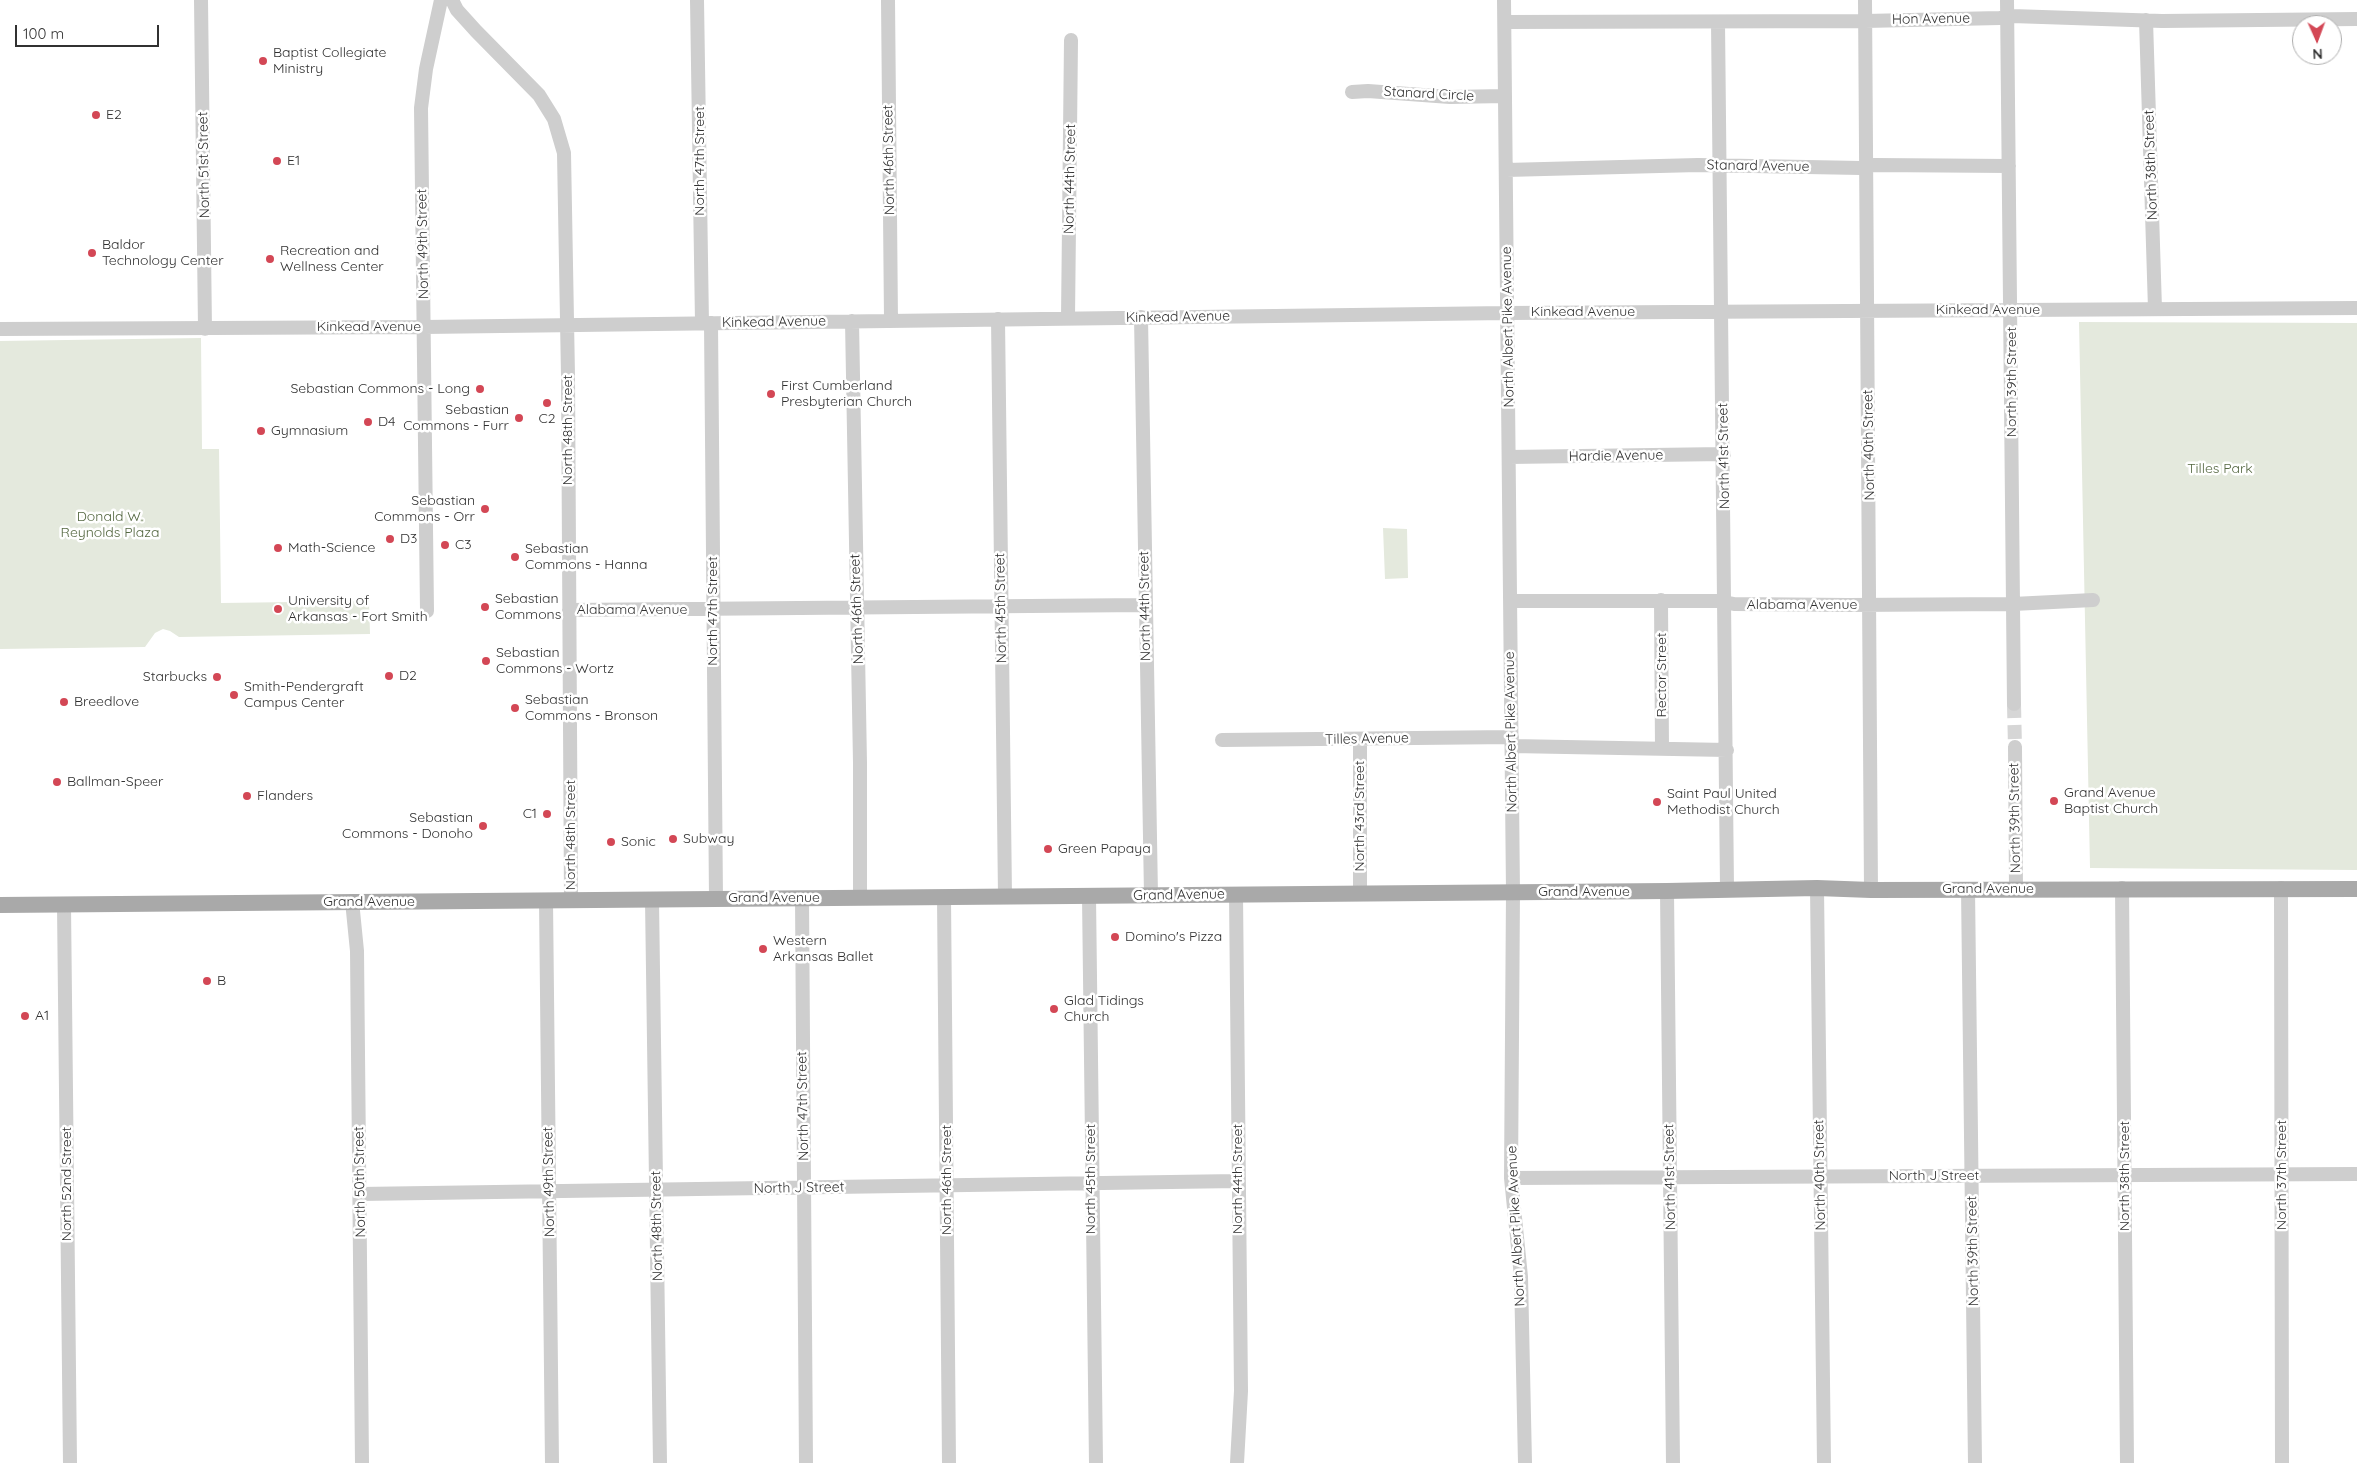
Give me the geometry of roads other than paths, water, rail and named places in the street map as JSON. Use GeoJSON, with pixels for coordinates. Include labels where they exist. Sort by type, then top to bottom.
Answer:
{"type":"FeatureCollection","features":[{"type":"Feature","properties":{"kind":"main road","name":"Grand Avenue"},"geometry":{"type":"LineString","coordinates":[[0,905],[1360,894],[1817,888],[1871,890],[2357,888]]}},
{"type":"Feature","properties":{"kind":"street","name":"North 51st Street"},"geometry":{"type":"LineString","coordinates":[[201,0],[205,329]]}},
{"type":"Feature","properties":{"kind":"street","name":"North 49th Street"},"geometry":{"type":"LineString","coordinates":[[427,611],[421,108],[426,69],[441,0]]}},
{"type":"Feature","properties":{"kind":"street","name":"North 48th Street"},"geometry":{"type":"LineString","coordinates":[[452,0],[457,10],[534,89],[546,106],[559,135],[565,172],[571,900]]}},
{"type":"Feature","properties":{"kind":"street","name":"North 47th Street"},"geometry":{"type":"LineString","coordinates":[[697,0],[713,609],[716,899]]}},
{"type":"Feature","properties":{"kind":"street","name":"North 46th Street"},"geometry":{"type":"LineString","coordinates":[[888,0],[891,320]]}},
{"type":"Feature","properties":{"kind":"street","name":"North Albert Pike Avenue"},"geometry":{"type":"LineString","coordinates":[[1504,0],[1513,892],[1510,1178],[1520,1277],[1525,1463]]}},
{"type":"Feature","properties":{"kind":"street","name":"North 40th Street"},"geometry":{"type":"LineString","coordinates":[[1865,0],[1871,890]]}},
{"type":"Feature","properties":{"kind":"street","name":"North 39th Street"},"geometry":{"type":"LineString","coordinates":[[2008,0],[2014,704]]}},
{"type":"Feature","properties":{"kind":"street","name":"Hon Avenue"},"geometry":{"type":"LineString","coordinates":[[1505,22],[1865,21],[2008,16],[2146,20],[2357,20]]}},
{"type":"Feature","properties":{"kind":"street","name":"North 38th Street"},"geometry":{"type":"LineString","coordinates":[[2146,20],[2155,309]]}},
{"type":"Feature","properties":{"kind":"street","name":"North 41st Street"},"geometry":{"type":"LineString","coordinates":[[1718,22],[1726,602],[1727,889]]}},
{"type":"Feature","properties":{"kind":"street","name":"North 44th Street"},"geometry":{"type":"LineString","coordinates":[[1068,318],[1071,40]]}},
{"type":"Feature","properties":{"kind":"street","name":"Stanard Circle"},"geometry":{"type":"LineString","coordinates":[[1352,92],[1368,91],[1450,97],[1505,96]]}},
{"type":"Feature","properties":{"kind":"street","name":"Stanard Avenue"},"geometry":{"type":"LineString","coordinates":[[1506,170],[1720,166],[2009,166]]}},
{"type":"Feature","properties":{"kind":"street","name":"Kinkead Avenue"},"geometry":{"type":"LineString","coordinates":[[0,330],[424,327],[1507,313],[2357,308]]}},
{"type":"Feature","properties":{"kind":"street","name":"North 44th Street"},"geometry":{"type":"LineString","coordinates":[[1141,317],[1151,895]]}},
{"type":"Feature","properties":{"kind":"street","name":"North 45th Street"},"geometry":{"type":"LineString","coordinates":[[998,319],[1005,896]]}},
{"type":"Feature","properties":{"kind":"street","name":"North 46th Street"},"geometry":{"type":"LineString","coordinates":[[852,321],[860,763],[860,898]]}},
{"type":"Feature","properties":{"kind":"street","name":"Hardie Avenue"},"geometry":{"type":"LineString","coordinates":[[1509,457],[1724,454]]}},
{"type":"Feature","properties":{"kind":"street","name":"Alabama Avenue"},"geometry":{"type":"LineString","coordinates":[[1510,601],[1661,600],[1726,602],[1734,604],[2013,604],[2093,600]]}},
{"type":"Feature","properties":{"kind":"street","name":"Rector Street"},"geometry":{"type":"LineString","coordinates":[[1661,600],[1662,749]]}},
{"type":"Feature","properties":{"kind":"street","name":"Alabama Avenue"},"geometry":{"type":"LineString","coordinates":[[569,610],[1145,605]]}},
{"type":"Feature","properties":{"kind":"street","name":"Tilles Avenue"},"geometry":{"type":"LineString","coordinates":[[1222,740],[1360,739],[1512,742],[1727,750]]}},
{"type":"Feature","properties":{"kind":"street","name":"North 43rd Street"},"geometry":{"type":"LineString","coordinates":[[1360,739],[1360,894]]}},
{"type":"Feature","properties":{"kind":"street","name":"North 39th Street"},"geometry":{"type":"LineString","coordinates":[[2015,747],[2016,889]]}},
{"type":"Feature","properties":{"kind":"street","name":"North 40th Street"},"geometry":{"type":"LineString","coordinates":[[1817,888],[1819,1176],[1824,1463]]}},
{"type":"Feature","properties":{"kind":"street","name":"North 38th Street"},"geometry":{"type":"LineString","coordinates":[[2122,888],[2127,1463]]}},
{"type":"Feature","properties":{"kind":"street","name":"North 37th Street"},"geometry":{"type":"LineString","coordinates":[[2281,888],[2282,1463]]}},
{"type":"Feature","properties":{"kind":"street","name":"North 39th Street"},"geometry":{"type":"LineString","coordinates":[[1968,889],[1975,1463]]}},
{"type":"Feature","properties":{"kind":"street","name":"North 41st Street"},"geometry":{"type":"LineString","coordinates":[[1667,891],[1673,1463]]}},
{"type":"Feature","properties":{"kind":"street","name":"North 44th Street"},"geometry":{"type":"LineString","coordinates":[[1236,894],[1241,1391],[1237,1463]]}},
{"type":"Feature","properties":{"kind":"street","name":"North 45th Street"},"geometry":{"type":"LineString","coordinates":[[1089,896],[1091,1183],[1096,1463]]}},
{"type":"Feature","properties":{"kind":"street","name":"North 46th Street"},"geometry":{"type":"LineString","coordinates":[[944,897],[949,1463]]}},
{"type":"Feature","properties":{"kind":"street","name":"North 47th Street"},"geometry":{"type":"LineString","coordinates":[[802,898],[806,1463]]}},
{"type":"Feature","properties":{"kind":"street","name":"North 49th Street"},"geometry":{"type":"LineString","coordinates":[[546,900],[552,1463]]}},
{"type":"Feature","properties":{"kind":"street","name":"North 48th Street"},"geometry":{"type":"LineString","coordinates":[[652,900],[660,1463]]}},
{"type":"Feature","properties":{"kind":"street","name":"North 50th Street"},"geometry":{"type":"LineString","coordinates":[[352,902],[357,951],[362,1463]]}},
{"type":"Feature","properties":{"kind":"street","name":"North 52nd Street"},"geometry":{"type":"LineString","coordinates":[[64,905],[70,1463]]}},
{"type":"Feature","properties":{"kind":"street","name":"North J Street"},"geometry":{"type":"LineString","coordinates":[[1510,1178],[2357,1174]]}},
{"type":"Feature","properties":{"kind":"street","name":"North J Street"},"geometry":{"type":"LineString","coordinates":[[360,1194],[1238,1181]]}},
{"type":"Feature","properties":{"kind":"tunnel"},"geometry":{"type":"LineString","coordinates":[[2014,704],[2015,747]]}},
{"type":"Feature","properties":{"kind":"place","name":"Baptist Collegiate Ministry"},"geometry":{"type":"Point","coordinates":[263,61]}},
{"type":"Feature","properties":{"kind":"place","name":"E2"},"geometry":{"type":"Point","coordinates":[96,115]}},
{"type":"Feature","properties":{"kind":"place","name":"E1"},"geometry":{"type":"Point","coordinates":[277,161]}},
{"type":"Feature","properties":{"kind":"place","name":"Baldor Technology Center"},"geometry":{"type":"Point","coordinates":[92,253]}},
{"type":"Feature","properties":{"kind":"place","name":"Recreation and Wellness Center"},"geometry":{"type":"Point","coordinates":[270,259]}},
{"type":"Feature","properties":{"kind":"place","name":"Sebastian Commons - Long"},"geometry":{"type":"Point","coordinates":[480,389]}},
{"type":"Feature","properties":{"kind":"place","name":"First Cumberland Presbyterian Church"},"geometry":{"type":"Point","coordinates":[771,394]}},
{"type":"Feature","properties":{"kind":"place","name":"C2"},"geometry":{"type":"Point","coordinates":[547,403]}},
{"type":"Feature","properties":{"kind":"place","name":"Sebastian Commons - Furr"},"geometry":{"type":"Point","coordinates":[519,418]}},
{"type":"Feature","properties":{"kind":"place","name":"D4"},"geometry":{"type":"Point","coordinates":[368,422]}},
{"type":"Feature","properties":{"kind":"place","name":"Gymnasium"},"geometry":{"type":"Point","coordinates":[261,431]}},
{"type":"Feature","properties":{"kind":"place","name":"Sebastian Commons - Orr"},"geometry":{"type":"Point","coordinates":[485,509]}},
{"type":"Feature","properties":{"kind":"place","name":"D3"},"geometry":{"type":"Point","coordinates":[390,539]}},
{"type":"Feature","properties":{"kind":"place","name":"C3"},"geometry":{"type":"Point","coordinates":[445,545]}},
{"type":"Feature","properties":{"kind":"place","name":"Math-Science"},"geometry":{"type":"Point","coordinates":[278,548]}},
{"type":"Feature","properties":{"kind":"place","name":"Sebastian Commons - Hanna"},"geometry":{"type":"Point","coordinates":[515,557]}},
{"type":"Feature","properties":{"kind":"place","name":"Sebastian Commons"},"geometry":{"type":"Point","coordinates":[485,607]}},
{"type":"Feature","properties":{"kind":"place","name":"University of Arkansas - Fort Smith"},"geometry":{"type":"Point","coordinates":[278,609]}},
{"type":"Feature","properties":{"kind":"place","name":"Sebastian Commons - Wortz"},"geometry":{"type":"Point","coordinates":[486,661]}},
{"type":"Feature","properties":{"kind":"place","name":"D2"},"geometry":{"type":"Point","coordinates":[389,676]}},
{"type":"Feature","properties":{"kind":"place","name":"Starbucks"},"geometry":{"type":"Point","coordinates":[217,677]}},
{"type":"Feature","properties":{"kind":"place","name":"Smith-Pendergraft Campus Center"},"geometry":{"type":"Point","coordinates":[234,695]}},
{"type":"Feature","properties":{"kind":"place","name":"Breedlove"},"geometry":{"type":"Point","coordinates":[64,702]}},
{"type":"Feature","properties":{"kind":"place","name":"Sebastian Commons - Bronson"},"geometry":{"type":"Point","coordinates":[515,708]}},
{"type":"Feature","properties":{"kind":"place","name":"Ballman-Speer"},"geometry":{"type":"Point","coordinates":[57,782]}},
{"type":"Feature","properties":{"kind":"place","name":"Flanders"},"geometry":{"type":"Point","coordinates":[247,796]}},
{"type":"Feature","properties":{"kind":"place","name":"Grand Avenue Baptist Church"},"geometry":{"type":"Point","coordinates":[2054,801]}},
{"type":"Feature","properties":{"kind":"place","name":"Saint Paul United Methodist Church"},"geometry":{"type":"Point","coordinates":[1657,802]}},
{"type":"Feature","properties":{"kind":"place","name":"C1"},"geometry":{"type":"Point","coordinates":[547,814]}},
{"type":"Feature","properties":{"kind":"place","name":"Sebastian Commons - Donoho"},"geometry":{"type":"Point","coordinates":[483,826]}},
{"type":"Feature","properties":{"kind":"place","name":"Subway"},"geometry":{"type":"Point","coordinates":[673,839]}},
{"type":"Feature","properties":{"kind":"place","name":"Sonic"},"geometry":{"type":"Point","coordinates":[611,842]}},
{"type":"Feature","properties":{"kind":"place","name":"Green Papaya"},"geometry":{"type":"Point","coordinates":[1048,849]}},
{"type":"Feature","properties":{"kind":"place","name":"Domino's Pizza"},"geometry":{"type":"Point","coordinates":[1115,937]}},
{"type":"Feature","properties":{"kind":"place","name":"Western Arkansas Ballet"},"geometry":{"type":"Point","coordinates":[763,949]}},
{"type":"Feature","properties":{"kind":"place","name":"B"},"geometry":{"type":"Point","coordinates":[207,981]}},
{"type":"Feature","properties":{"kind":"place","name":"Glad Tidings Church"},"geometry":{"type":"Point","coordinates":[1054,1009]}},
{"type":"Feature","properties":{"kind":"place","name":"A1"},"geometry":{"type":"Point","coordinates":[25,1016]}},
{"type":"Feature","properties":{"kind":"park label","name":"Tilles Park"},"geometry":{"type":"Point","coordinates":[2220,469]}},
{"type":"Feature","properties":{"kind":"park label","name":"Donald W. Reynolds Plaza"},"geometry":{"type":"Point","coordinates":[110,526]}}]}
